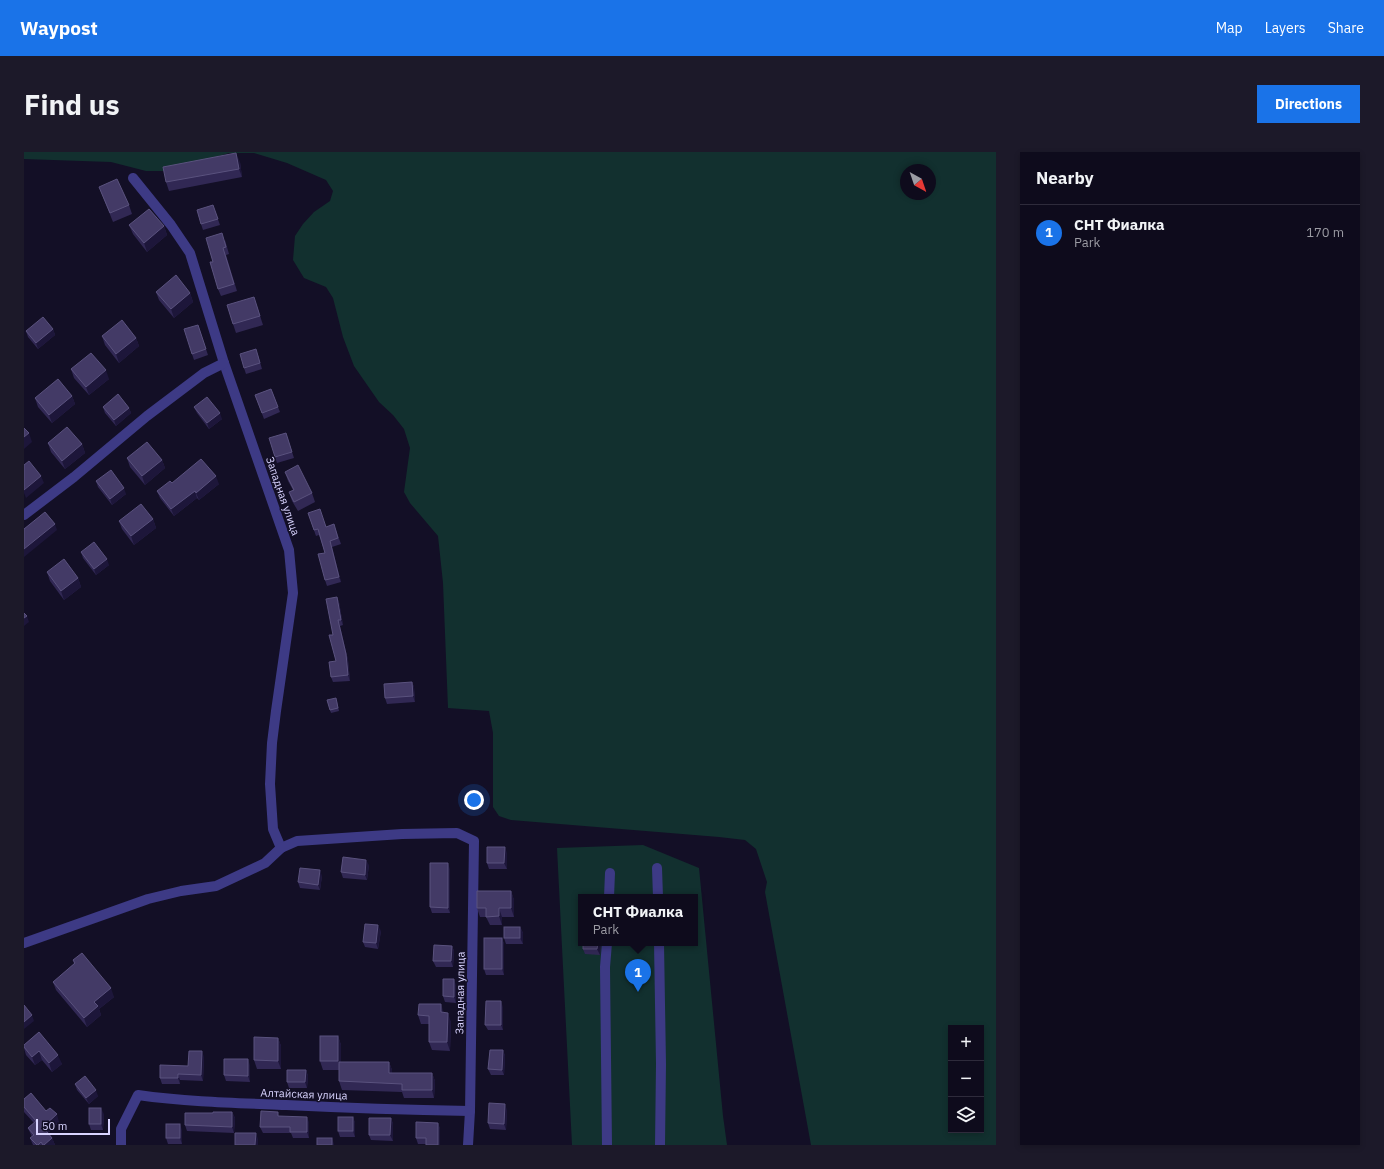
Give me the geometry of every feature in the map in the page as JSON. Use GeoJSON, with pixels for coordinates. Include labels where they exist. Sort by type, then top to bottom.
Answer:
{"type":"FeatureCollection","features":[{"type":"Feature","properties":{"kind":"street","name":"Западная улица"},"geometry":{"type":"LineString","coordinates":[[133,178],[171,225],[190,253],[224,363],[289,550],[293,593],[272,743],[270,784],[273,829],[281,848],[297,840],[402,834],[457,833],[474,841],[470,1111],[468,1145]]}},
{"type":"Feature","properties":{"kind":"street"},"geometry":{"type":"LineString","coordinates":[[24,515],[74,477],[153,411],[204,373],[224,363]]}},
{"type":"Feature","properties":{"kind":"street"},"geometry":{"type":"LineString","coordinates":[[24,943],[148,900],[181,891],[216,886],[264,863],[281,848]]}},
{"type":"Feature","properties":{"kind":"street"},"geometry":{"type":"LineString","coordinates":[[657,868],[658,894]]}},
{"type":"Feature","properties":{"kind":"street"},"geometry":{"type":"LineString","coordinates":[[609,894],[610,873]]}},
{"type":"Feature","properties":{"kind":"street"},"geometry":{"type":"LineString","coordinates":[[606,946],[607,1145]]}},
{"type":"Feature","properties":{"kind":"street"},"geometry":{"type":"LineString","coordinates":[[659,946],[661,1064],[660,1145]]}},
{"type":"Feature","properties":{"kind":"street","name":"Алтайская улица"},"geometry":{"type":"LineString","coordinates":[[121,1145],[121,1129],[138,1095],[232,1103],[470,1111]]}},
{"type":"Feature","properties":{"kind":"green space"},"geometry":{"type":"Polygon","coordinates":[[[24,152],[996,152],[996,1145],[811,1145],[765,892],[767,882],[756,849],[745,840],[511,820],[499,816],[493,807],[493,733],[489,711],[448,708],[443,583],[438,536],[410,503],[404,492],[410,448],[404,429],[393,415],[379,402],[354,366],[343,337],[333,298],[326,287],[304,278],[293,260],[295,236],[314,212],[330,201],[333,191],[326,180],[287,163],[254,153],[229,153],[169,171],[146,171],[111,162],[24,159],[24,152]]]}},
{"type":"Feature","properties":{"kind":"green space"},"geometry":{"type":"Polygon","coordinates":[[[643,845],[699,868],[727,1145],[572,1145],[557,848],[643,845]]]}},
{"type":"Feature","properties":{"kind":"building"},"geometry":{"type":"Polygon","coordinates":[[[236,153],[239,169],[166,182],[163,167],[236,153]]]}},
{"type":"Feature","properties":{"kind":"building"},"geometry":{"type":"Polygon","coordinates":[[[117,179],[129,205],[110,213],[99,187],[117,179]]]}},
{"type":"Feature","properties":{"kind":"building"},"geometry":{"type":"Polygon","coordinates":[[[213,205],[218,219],[201,224],[197,210],[213,205]]]}},
{"type":"Feature","properties":{"kind":"building"},"geometry":{"type":"Polygon","coordinates":[[[149,209],[164,226],[144,243],[129,225],[149,209]]]}},
{"type":"Feature","properties":{"kind":"building"},"geometry":{"type":"Polygon","coordinates":[[[222,233],[226,247],[223,248],[234,284],[218,289],[210,262],[213,262],[206,238],[222,233]]]}},
{"type":"Feature","properties":{"kind":"building"},"geometry":{"type":"Polygon","coordinates":[[[176,275],[190,293],[171,309],[156,292],[176,275]]]}},
{"type":"Feature","properties":{"kind":"building"},"geometry":{"type":"Polygon","coordinates":[[[254,297],[260,316],[233,324],[227,305],[254,297]]]}},
{"type":"Feature","properties":{"kind":"building"},"geometry":{"type":"Polygon","coordinates":[[[43,317],[53,329],[36,343],[26,331],[43,317]]]}},
{"type":"Feature","properties":{"kind":"building"},"geometry":{"type":"Polygon","coordinates":[[[122,320],[136,338],[116,354],[102,336],[122,320]]]}},
{"type":"Feature","properties":{"kind":"building"},"geometry":{"type":"Polygon","coordinates":[[[198,325],[206,349],[192,354],[184,329],[198,325]]]}},
{"type":"Feature","properties":{"kind":"building"},"geometry":{"type":"Polygon","coordinates":[[[256,349],[260,363],[244,368],[240,354],[256,349]]]}},
{"type":"Feature","properties":{"kind":"building"},"geometry":{"type":"Polygon","coordinates":[[[91,353],[106,370],[86,387],[71,369],[91,353]]]}},
{"type":"Feature","properties":{"kind":"building"},"geometry":{"type":"Polygon","coordinates":[[[58,379],[72,396],[49,415],[35,398],[58,379]]]}},
{"type":"Feature","properties":{"kind":"building"},"geometry":{"type":"Polygon","coordinates":[[[271,389],[278,407],[262,413],[255,395],[271,389]]]}},
{"type":"Feature","properties":{"kind":"building"},"geometry":{"type":"Polygon","coordinates":[[[118,394],[129,408],[114,420],[103,407],[118,394]]]}},
{"type":"Feature","properties":{"kind":"building"},"geometry":{"type":"Polygon","coordinates":[[[207,397],[220,413],[207,423],[194,407],[207,397]]]}},
{"type":"Feature","properties":{"kind":"building"},"geometry":{"type":"Polygon","coordinates":[[[67,427],[82,444],[62,461],[48,443],[67,427]]]}},
{"type":"Feature","properties":{"kind":"building"},"geometry":{"type":"Polygon","coordinates":[[[24,428],[29,433],[24,437],[24,428]]]}},
{"type":"Feature","properties":{"kind":"building"},"geometry":{"type":"Polygon","coordinates":[[[286,433],[292,452],[275,457],[269,438],[286,433]]]}},
{"type":"Feature","properties":{"kind":"building"},"geometry":{"type":"Polygon","coordinates":[[[147,442],[162,460],[142,476],[127,458],[147,442]]]}},
{"type":"Feature","properties":{"kind":"building"},"geometry":{"type":"Polygon","coordinates":[[[201,459],[216,476],[196,493],[195,491],[171,509],[157,491],[170,481],[172,483],[201,459]]]}},
{"type":"Feature","properties":{"kind":"building"},"geometry":{"type":"Polygon","coordinates":[[[29,461],[41,476],[24,490],[24,465],[29,461]]]}},
{"type":"Feature","properties":{"kind":"building"},"geometry":{"type":"Polygon","coordinates":[[[298,465],[312,493],[294,502],[289,492],[294,490],[285,472],[298,465]]]}},
{"type":"Feature","properties":{"kind":"building"},"geometry":{"type":"Polygon","coordinates":[[[111,470],[124,488],[110,499],[96,481],[111,470]]]}},
{"type":"Feature","properties":{"kind":"building"},"geometry":{"type":"Polygon","coordinates":[[[141,504],[153,519],[131,536],[119,521],[141,504]]]}},
{"type":"Feature","properties":{"kind":"building"},"geometry":{"type":"Polygon","coordinates":[[[320,509],[326,527],[334,524],[338,538],[330,541],[339,577],[325,580],[318,554],[325,553],[318,529],[314,530],[308,513],[320,509]]]}},
{"type":"Feature","properties":{"kind":"building"},"geometry":{"type":"Polygon","coordinates":[[[45,512],[55,524],[24,549],[24,529],[45,512]]]}},
{"type":"Feature","properties":{"kind":"building"},"geometry":{"type":"Polygon","coordinates":[[[94,542],[107,559],[94,569],[81,552],[94,542]]]}},
{"type":"Feature","properties":{"kind":"building"},"geometry":{"type":"Polygon","coordinates":[[[64,559],[78,578],[61,591],[47,572],[64,559]]]}},
{"type":"Feature","properties":{"kind":"building"},"geometry":{"type":"Polygon","coordinates":[[[337,597],[341,620],[338,620],[346,654],[348,675],[331,677],[329,662],[336,661],[329,635],[333,635],[326,599],[337,597]]]}},
{"type":"Feature","properties":{"kind":"building"},"geometry":{"type":"Polygon","coordinates":[[[412,682],[413,696],[385,698],[384,684],[412,682]]]}},
{"type":"Feature","properties":{"kind":"building"},"geometry":{"type":"Polygon","coordinates":[[[336,698],[338,708],[330,710],[327,700],[336,698]]]}},
{"type":"Feature","properties":{"kind":"building"},"geometry":{"type":"Polygon","coordinates":[[[487,847],[505,847],[504,863],[487,863],[487,847]]]}},
{"type":"Feature","properties":{"kind":"building"},"geometry":{"type":"Polygon","coordinates":[[[343,857],[366,860],[365,875],[341,872],[343,857]]]}},
{"type":"Feature","properties":{"kind":"building"},"geometry":{"type":"Polygon","coordinates":[[[430,863],[448,863],[448,908],[430,907],[430,863]]]}},
{"type":"Feature","properties":{"kind":"building"},"geometry":{"type":"Polygon","coordinates":[[[300,868],[320,870],[318,885],[298,882],[300,868]]]}},
{"type":"Feature","properties":{"kind":"building"},"geometry":{"type":"Polygon","coordinates":[[[477,891],[511,891],[511,908],[499,908],[499,916],[486,917],[486,908],[477,908],[477,891]]]}},
{"type":"Feature","properties":{"kind":"building"},"geometry":{"type":"Polygon","coordinates":[[[365,924],[378,925],[376,943],[363,942],[365,924]]]}},
{"type":"Feature","properties":{"kind":"building"},"geometry":{"type":"Polygon","coordinates":[[[504,927],[520,927],[520,938],[504,938],[504,927]]]}},
{"type":"Feature","properties":{"kind":"building"},"geometry":{"type":"Polygon","coordinates":[[[484,938],[502,938],[502,969],[484,969],[484,938]]]}},
{"type":"Feature","properties":{"kind":"building"},"geometry":{"type":"Polygon","coordinates":[[[434,945],[452,946],[451,961],[433,961],[434,945]]]}},
{"type":"Feature","properties":{"kind":"building"},"geometry":{"type":"Polygon","coordinates":[[[583,946],[598,946],[597,949],[583,949],[583,946]]]}},
{"type":"Feature","properties":{"kind":"building"},"geometry":{"type":"Polygon","coordinates":[[[82,953],[111,988],[94,1002],[98,1006],[84,1018],[53,982],[75,963],[73,960],[82,953]]]}},
{"type":"Feature","properties":{"kind":"building"},"geometry":{"type":"Polygon","coordinates":[[[443,979],[454,979],[454,997],[443,996],[443,979]]]}},
{"type":"Feature","properties":{"kind":"building"},"geometry":{"type":"Polygon","coordinates":[[[486,1001],[501,1001],[501,1025],[485,1025],[486,1001]]]}},
{"type":"Feature","properties":{"kind":"building"},"geometry":{"type":"Polygon","coordinates":[[[419,1004],[441,1004],[441,1012],[448,1013],[447,1042],[429,1042],[429,1016],[418,1015],[419,1004]]]}},
{"type":"Feature","properties":{"kind":"building"},"geometry":{"type":"Polygon","coordinates":[[[24,1005],[32,1015],[24,1022],[24,1005]]]}},
{"type":"Feature","properties":{"kind":"building"},"geometry":{"type":"Polygon","coordinates":[[[39,1032],[58,1055],[49,1063],[39,1051],[32,1057],[24,1047],[24,1045],[39,1032]]]}},
{"type":"Feature","properties":{"kind":"building"},"geometry":{"type":"Polygon","coordinates":[[[320,1036],[338,1036],[338,1061],[320,1061],[320,1036]]]}},
{"type":"Feature","properties":{"kind":"building"},"geometry":{"type":"Polygon","coordinates":[[[254,1037],[278,1038],[278,1061],[254,1060],[254,1037]]]}},
{"type":"Feature","properties":{"kind":"building"},"geometry":{"type":"Polygon","coordinates":[[[490,1050],[503,1050],[502,1070],[488,1069],[490,1050]]]}},
{"type":"Feature","properties":{"kind":"building"},"geometry":{"type":"Polygon","coordinates":[[[189,1051],[202,1051],[201,1075],[178,1074],[178,1078],[160,1078],[160,1065],[188,1066],[189,1051]]]}},
{"type":"Feature","properties":{"kind":"building"},"geometry":{"type":"Polygon","coordinates":[[[224,1059],[248,1059],[248,1076],[224,1075],[224,1059]]]}},
{"type":"Feature","properties":{"kind":"building"},"geometry":{"type":"Polygon","coordinates":[[[339,1062],[389,1062],[389,1073],[432,1073],[432,1090],[402,1090],[402,1084],[339,1081],[339,1062]]]}},
{"type":"Feature","properties":{"kind":"building"},"geometry":{"type":"Polygon","coordinates":[[[287,1070],[306,1070],[305,1082],[287,1082],[287,1070]]]}},
{"type":"Feature","properties":{"kind":"building"},"geometry":{"type":"Polygon","coordinates":[[[85,1076],[96,1090],[86,1098],[75,1084],[85,1076]]]}},
{"type":"Feature","properties":{"kind":"building"},"geometry":{"type":"Polygon","coordinates":[[[31,1093],[46,1111],[50,1108],[57,1114],[43,1127],[52,1138],[44,1145],[41,1142],[37,1145],[30,1138],[34,1135],[28,1128],[36,1121],[24,1107],[24,1099],[31,1093]]]}},
{"type":"Feature","properties":{"kind":"building"},"geometry":{"type":"Polygon","coordinates":[[[489,1103],[505,1104],[504,1124],[488,1123],[489,1103]]]}},
{"type":"Feature","properties":{"kind":"building"},"geometry":{"type":"Polygon","coordinates":[[[89,1108],[101,1108],[101,1124],[89,1124],[89,1108]]]}},
{"type":"Feature","properties":{"kind":"building"},"geometry":{"type":"Polygon","coordinates":[[[261,1111],[278,1112],[278,1116],[307,1117],[307,1132],[290,1132],[290,1127],[260,1127],[261,1111]]]}},
{"type":"Feature","properties":{"kind":"building"},"geometry":{"type":"Polygon","coordinates":[[[232,1112],[232,1127],[185,1125],[185,1113],[232,1112]]]}},
{"type":"Feature","properties":{"kind":"building"},"geometry":{"type":"Polygon","coordinates":[[[338,1117],[353,1117],[353,1131],[338,1131],[338,1117]]]}},
{"type":"Feature","properties":{"kind":"building"},"geometry":{"type":"Polygon","coordinates":[[[369,1118],[391,1118],[390,1135],[369,1135],[369,1118]]]}},
{"type":"Feature","properties":{"kind":"building"},"geometry":{"type":"Polygon","coordinates":[[[416,1122],[438,1123],[438,1145],[426,1145],[426,1138],[416,1138],[416,1122]]]}},
{"type":"Feature","properties":{"kind":"building"},"geometry":{"type":"Polygon","coordinates":[[[166,1124],[180,1124],[180,1138],[166,1138],[166,1124]]]}},
{"type":"Feature","properties":{"kind":"building"},"geometry":{"type":"Polygon","coordinates":[[[235,1133],[256,1133],[255,1145],[235,1145],[235,1133]]]}},
{"type":"Feature","properties":{"kind":"building"},"geometry":{"type":"Polygon","coordinates":[[[317,1138],[332,1138],[332,1145],[317,1145],[317,1138]]]}},
{"type":"Feature","properties":{"kind":"place","name":"СНТ Фиалка"},"geometry":{"type":"Point","coordinates":[638,992]}}]}
